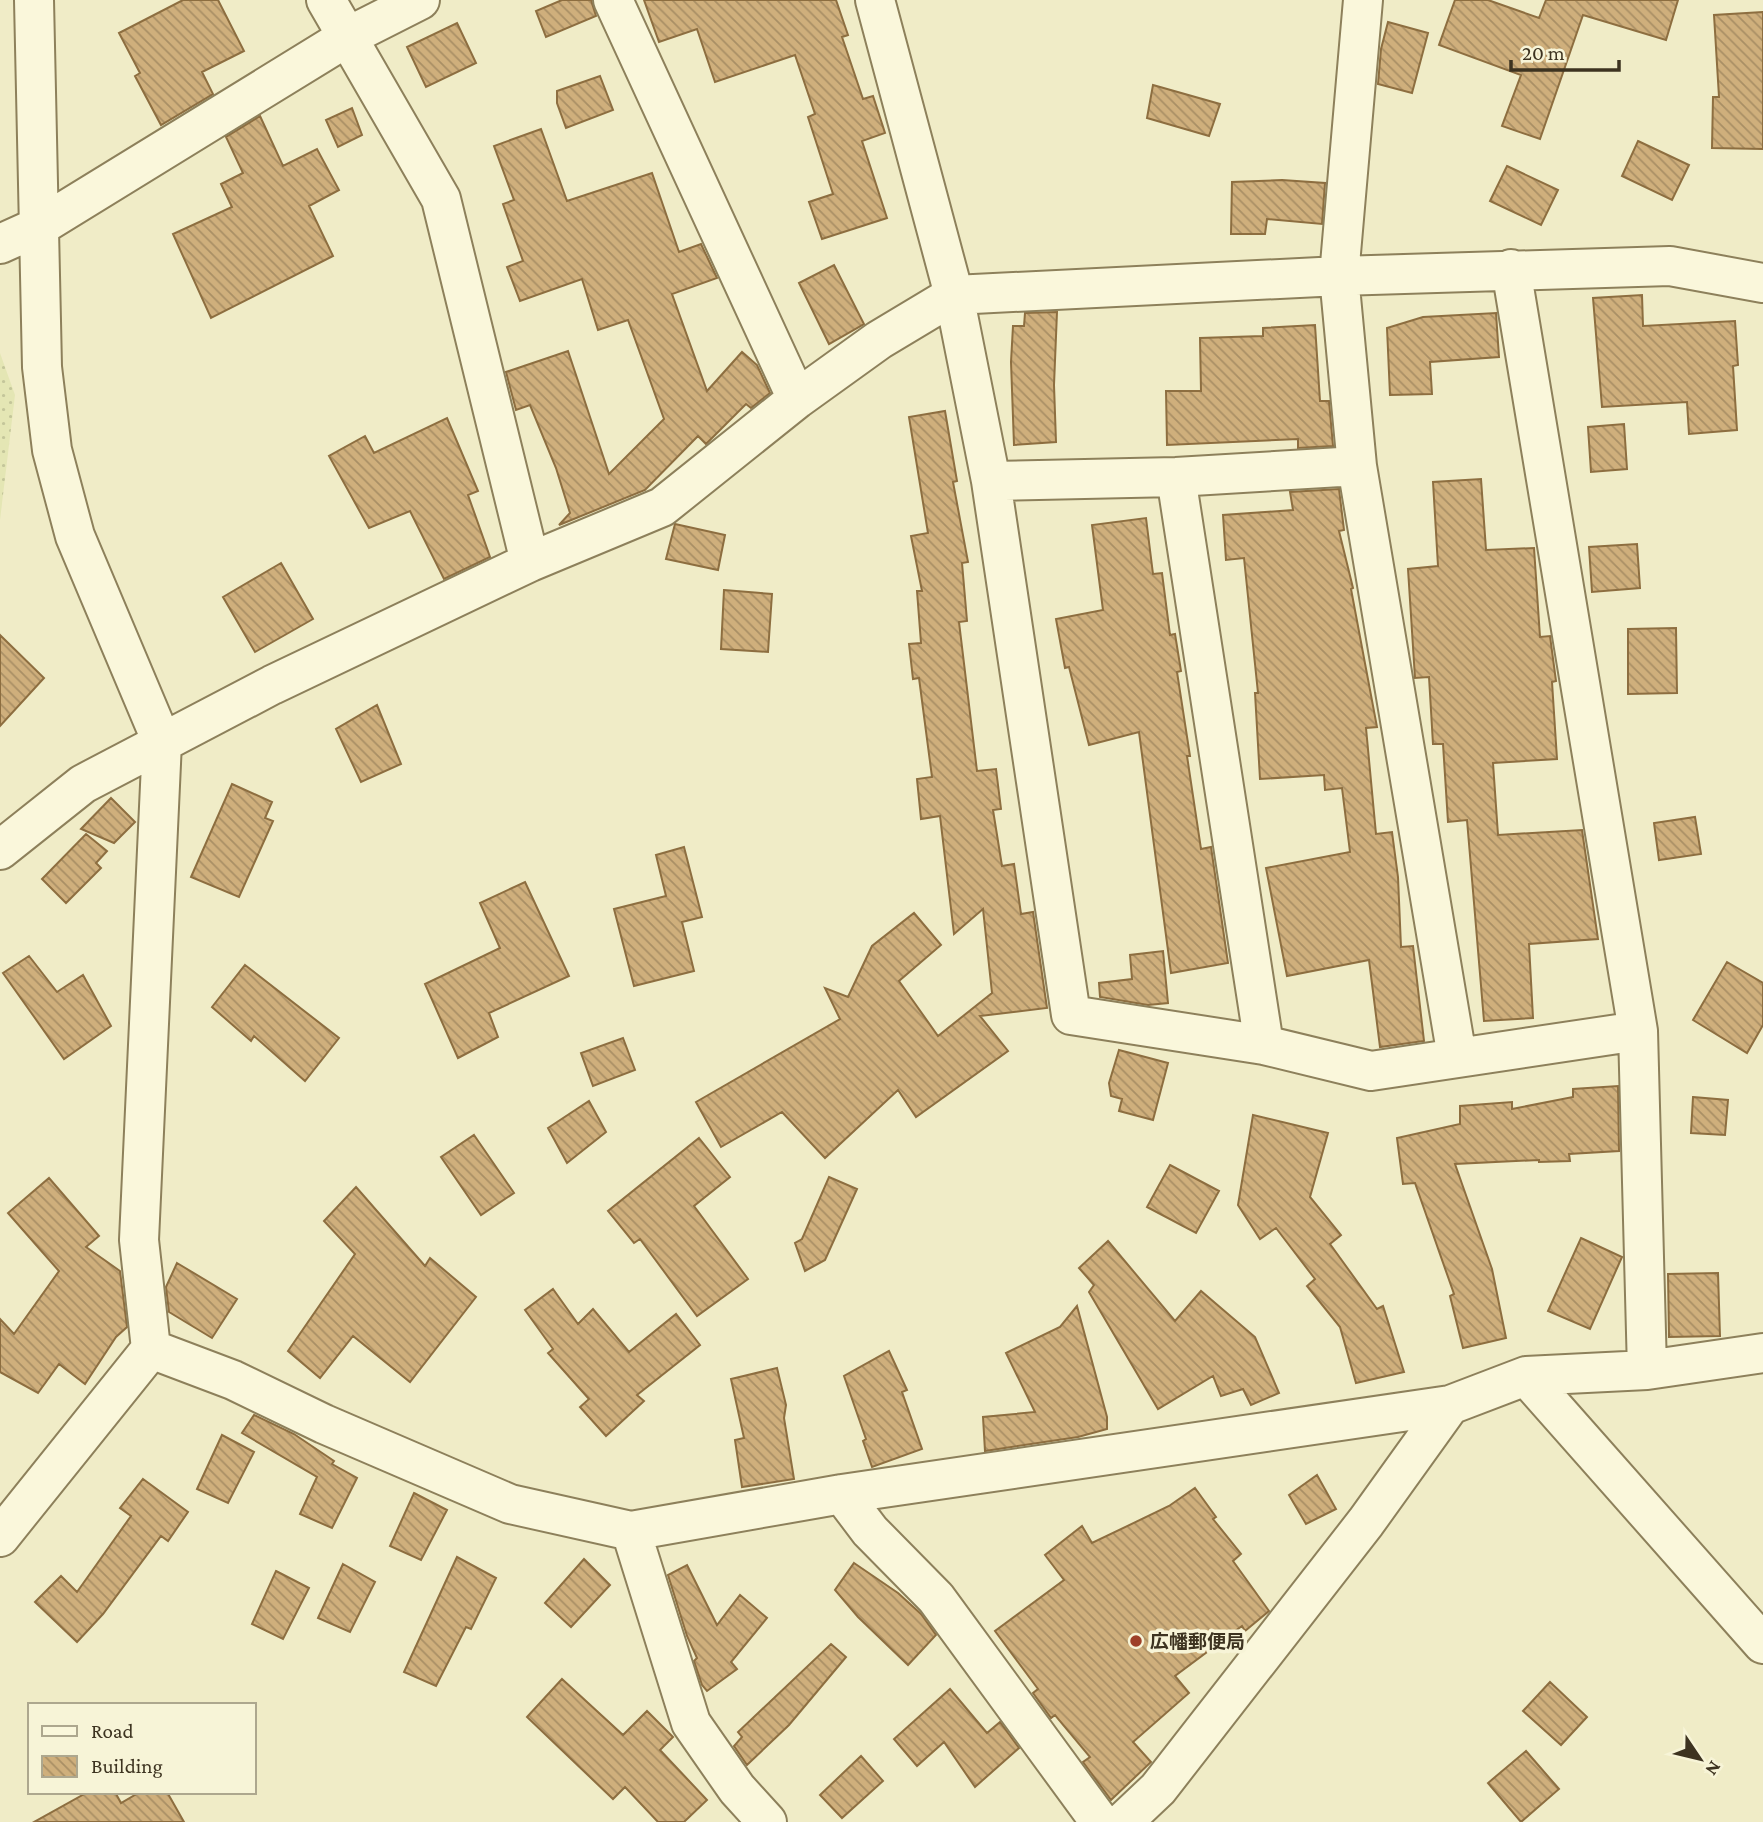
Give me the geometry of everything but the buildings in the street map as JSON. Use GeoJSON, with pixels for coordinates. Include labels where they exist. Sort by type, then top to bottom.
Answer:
{"type":"FeatureCollection","features":[{"type":"Feature","properties":{"kind":"street"},"geometry":{"type":"LineString","coordinates":[[0,1537],[151,1349],[139,1240],[162,742],[75,536],[52,450],[42,367],[34,0]]}},
{"type":"Feature","properties":{"kind":"street"},"geometry":{"type":"LineString","coordinates":[[326,0],[441,199],[530,562]]}},
{"type":"Feature","properties":{"kind":"street"},"geometry":{"type":"LineString","coordinates":[[0,244],[40,226],[349,36],[420,0]]}},
{"type":"Feature","properties":{"kind":"street"},"geometry":{"type":"LineString","coordinates":[[613,0],[797,399]]}},
{"type":"Feature","properties":{"kind":"street"},"geometry":{"type":"LineString","coordinates":[[1363,0],[1339,276],[1357,466],[1457,1057]]}},
{"type":"Feature","properties":{"kind":"street"},"geometry":{"type":"LineString","coordinates":[[882,1],[954,295],[991,481],[1071,1015],[1264,1045],[1371,1071],[1638,1031]]}},
{"type":"Feature","properties":{"kind":"street"},"geometry":{"type":"LineString","coordinates":[[0,850],[83,784],[272,685],[530,562],[662,507],[797,399],[878,340],[954,295],[1511,269],[1670,266],[1763,283]]}},
{"type":"Feature","properties":{"kind":"street"},"geometry":{"type":"LineString","coordinates":[[1511,269],[1638,1031],[1647,1370]]}},
{"type":"Feature","properties":{"kind":"street"},"geometry":{"type":"LineString","coordinates":[[991,481],[1176,477],[1357,466]]}},
{"type":"Feature","properties":{"kind":"street"},"geometry":{"type":"LineString","coordinates":[[1176,477],[1264,1045]]}},
{"type":"Feature","properties":{"kind":"street"},"geometry":{"type":"LineString","coordinates":[[151,1349],[233,1380],[324,1424],[510,1504],[631,1531],[842,1494],[1450,1405],[1526,1376],[1647,1370],[1763,1353]]}},
{"type":"Feature","properties":{"kind":"street"},"geometry":{"type":"LineString","coordinates":[[1526,1376],[1763,1644]]}},
{"type":"Feature","properties":{"kind":"street"},"geometry":{"type":"LineString","coordinates":[[1123,1822],[1158,1789],[1366,1522],[1450,1405]]}},
{"type":"Feature","properties":{"kind":"street"},"geometry":{"type":"LineString","coordinates":[[842,1494],[870,1531],[936,1598],[1100,1822]]}},
{"type":"Feature","properties":{"kind":"street"},"geometry":{"type":"LineString","coordinates":[[631,1531],[691,1723],[737,1789],[767,1822]]}},
{"type":"Feature","properties":{"kind":"green space"},"geometry":{"type":"Polygon","coordinates":[[[0,353],[15,395],[0,520],[0,353]]]}},
{"type":"Feature","properties":{"kind":"place","name":"広幡郵便局"},"geometry":{"type":"Point","coordinates":[1136,1641]}}]}
